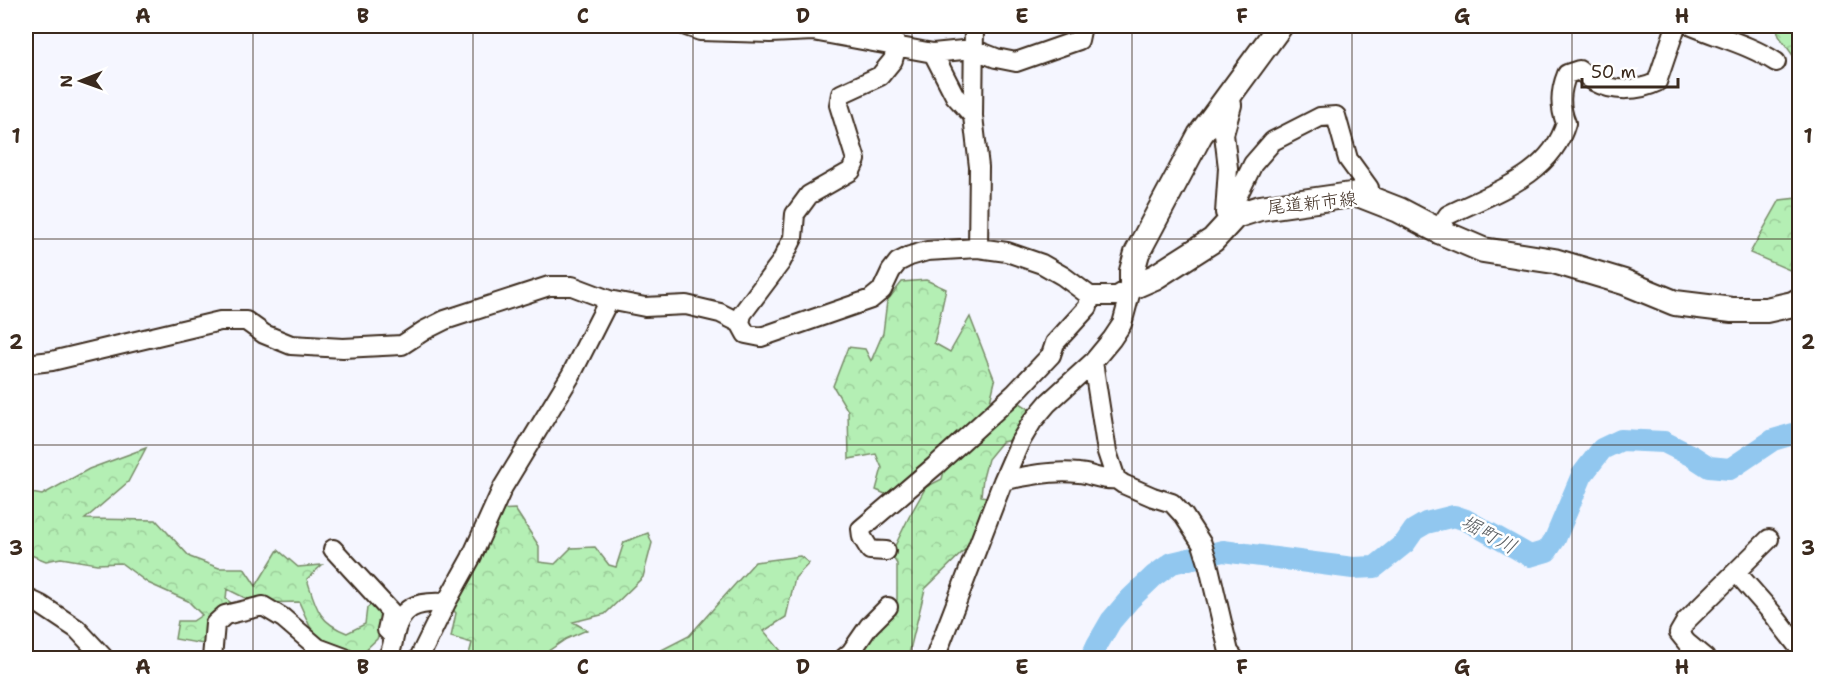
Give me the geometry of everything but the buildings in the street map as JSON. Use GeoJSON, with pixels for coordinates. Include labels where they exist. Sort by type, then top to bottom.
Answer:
{"type":"FeatureCollection","features":[{"type":"Feature","properties":{"kind":"main road"},"geometry":{"type":"LineString","coordinates":[[1132,287],[1132,272],[1137,253],[1200,135],[1280,26]]}},
{"type":"Feature","properties":{"kind":"main road","name":"尾道新市線"},"geometry":{"type":"LineString","coordinates":[[1132,287],[1155,276],[1213,240],[1235,216],[1260,208],[1358,194],[1400,210],[1441,232],[1484,250],[1554,261],[1624,282],[1675,303],[1732,310],[1766,310],[1793,304],[1800,300]]}},
{"type":"Feature","properties":{"kind":"street"},"geometry":{"type":"LineString","coordinates":[[686,26],[700,31],[770,33],[813,31],[933,53],[973,49],[996,58],[1016,62],[1079,40],[1082,26]]}},
{"type":"Feature","properties":{"kind":"street"},"geometry":{"type":"LineString","coordinates":[[740,323],[742,314],[781,262],[793,238],[795,214],[809,195],[851,171],[856,160],[839,105],[841,94],[880,76],[893,60],[897,45],[884,26]]}},
{"type":"Feature","properties":{"kind":"street"},"geometry":{"type":"LineString","coordinates":[[974,26],[973,116],[980,167],[978,248]]}},
{"type":"Feature","properties":{"kind":"street"},"geometry":{"type":"LineString","coordinates":[[1441,232],[1442,224],[1448,215],[1526,177],[1545,160],[1563,135],[1566,123],[1563,115],[1561,89],[1567,74],[1579,70],[1595,82],[1618,89],[1646,87],[1657,82],[1676,26]]}},
{"type":"Feature","properties":{"kind":"street"},"geometry":{"type":"LineString","coordinates":[[1692,26],[1752,48],[1776,62]]}},
{"type":"Feature","properties":{"kind":"street"},"geometry":{"type":"LineString","coordinates":[[933,53],[955,96],[973,116]]}},
{"type":"Feature","properties":{"kind":"street"},"geometry":{"type":"LineString","coordinates":[[1230,95],[1232,105],[1224,134],[1228,168],[1225,213],[1231,221]]}},
{"type":"Feature","properties":{"kind":"street"},"geometry":{"type":"LineString","coordinates":[[1231,221],[1235,201],[1253,164],[1273,141],[1320,117],[1336,116],[1348,159],[1369,188],[1368,198]]}},
{"type":"Feature","properties":{"kind":"street"},"geometry":{"type":"LineString","coordinates":[[26,364],[52,361],[220,321],[246,321],[264,333],[291,345],[343,348],[402,345],[445,320],[549,286],[572,286],[609,300],[645,307],[686,305],[720,313],[740,323],[746,334],[761,337],[871,299],[882,290],[898,262],[927,251],[978,248],[1007,252],[1042,264],[1064,276],[1090,296],[1118,296],[1132,287]]}},
{"type":"Feature","properties":{"kind":"street"},"geometry":{"type":"LineString","coordinates":[[935,658],[1020,442],[1032,422],[1048,403],[1093,362],[1122,324],[1132,287]]}},
{"type":"Feature","properties":{"kind":"street"},"geometry":{"type":"LineString","coordinates":[[886,551],[870,550],[862,537],[861,529],[1014,394],[1051,355],[1055,343],[1088,307],[1090,296]]}},
{"type":"Feature","properties":{"kind":"street"},"geometry":{"type":"LineString","coordinates":[[419,658],[471,558],[503,487],[571,375],[609,300]]}},
{"type":"Feature","properties":{"kind":"street"},"geometry":{"type":"LineString","coordinates":[[1093,362],[1107,452],[1116,479],[1153,497],[1172,503],[1184,516],[1202,544],[1209,563],[1229,652],[1234,658]]}},
{"type":"Feature","properties":{"kind":"street"},"geometry":{"type":"LineString","coordinates":[[1003,481],[1045,473],[1078,473],[1109,480],[1116,479]]}},
{"type":"Feature","properties":{"kind":"street"},"geometry":{"type":"LineString","coordinates":[[1705,658],[1679,633],[1686,621],[1769,539]]}},
{"type":"Feature","properties":{"kind":"street"},"geometry":{"type":"LineString","coordinates":[[333,549],[391,612],[387,630],[394,637]]}},
{"type":"Feature","properties":{"kind":"street"},"geometry":{"type":"LineString","coordinates":[[1736,572],[1800,649]]}},
{"type":"Feature","properties":{"kind":"street"},"geometry":{"type":"LineString","coordinates":[[26,598],[42,605],[77,628],[104,658]]}},
{"type":"Feature","properties":{"kind":"street"},"geometry":{"type":"LineString","coordinates":[[386,658],[390,654],[396,624],[406,611],[425,602],[446,603]]}},
{"type":"Feature","properties":{"kind":"street"},"geometry":{"type":"LineString","coordinates":[[212,658],[215,624],[225,615],[263,606],[283,618],[318,648],[345,658]]}},
{"type":"Feature","properties":{"kind":"street"},"geometry":{"type":"LineString","coordinates":[[852,656],[869,626],[888,607]]}},
{"type":"Feature","properties":{"kind":"green space"},"geometry":{"type":"Polygon","coordinates":[[[1776,26],[1799,26],[1799,64],[1779,36],[1776,26]]]}},
{"type":"Feature","properties":{"kind":"green space"},"geometry":{"type":"Polygon","coordinates":[[[1799,181],[1799,274],[1750,253],[1780,200],[1797,198],[1799,181]]]}},
{"type":"Feature","properties":{"kind":"green space"},"geometry":{"type":"Polygon","coordinates":[[[926,280],[946,289],[934,343],[950,352],[970,317],[995,381],[988,410],[904,487],[885,494],[876,490],[882,468],[876,454],[849,459],[848,411],[833,386],[848,347],[865,349],[871,361],[883,333],[887,301],[902,282],[926,280]]]}},
{"type":"Feature","properties":{"kind":"green space"},"geometry":{"type":"Polygon","coordinates":[[[1015,400],[1031,410],[1016,439],[1002,442],[988,459],[981,496],[992,498],[976,539],[925,589],[908,658],[884,658],[861,653],[866,635],[889,614],[897,600],[897,564],[891,554],[926,487],[942,479],[946,463],[1015,400]]]}},
{"type":"Feature","properties":{"kind":"green space"},"geometry":{"type":"Polygon","coordinates":[[[146,448],[128,482],[85,519],[156,520],[190,557],[219,568],[244,568],[256,586],[278,550],[298,567],[322,565],[307,579],[319,612],[330,624],[347,633],[365,624],[367,608],[375,601],[385,617],[377,639],[362,653],[345,654],[315,638],[299,602],[255,603],[227,589],[226,599],[238,608],[209,645],[175,639],[178,621],[193,621],[202,615],[188,601],[148,583],[121,563],[97,564],[61,558],[46,561],[26,553],[26,492],[42,495],[89,469],[146,448]]]}},
{"type":"Feature","properties":{"kind":"green space"},"geometry":{"type":"Polygon","coordinates":[[[515,509],[539,546],[539,562],[555,564],[571,548],[595,547],[609,565],[616,567],[624,542],[648,533],[652,543],[643,577],[605,614],[573,622],[587,630],[566,639],[538,658],[468,658],[472,643],[451,637],[456,613],[451,608],[496,510],[515,509]]]}},
{"type":"Feature","properties":{"kind":"green space"},"geometry":{"type":"Polygon","coordinates":[[[800,556],[809,563],[795,578],[786,617],[764,631],[787,658],[646,658],[689,636],[755,562],[800,556]]]}},
{"type":"Feature","properties":{"kind":"waterway","name":"堀町川"},"geometry":{"type":"LineString","coordinates":[[1091,658],[1111,621],[1154,576],[1172,563],[1223,551],[1353,568],[1375,567],[1405,543],[1414,530],[1426,523],[1454,516],[1466,520],[1530,556],[1547,551],[1555,539],[1582,475],[1602,449],[1621,440],[1664,442],[1709,467],[1730,469],[1773,440],[1800,432]]}}]}
